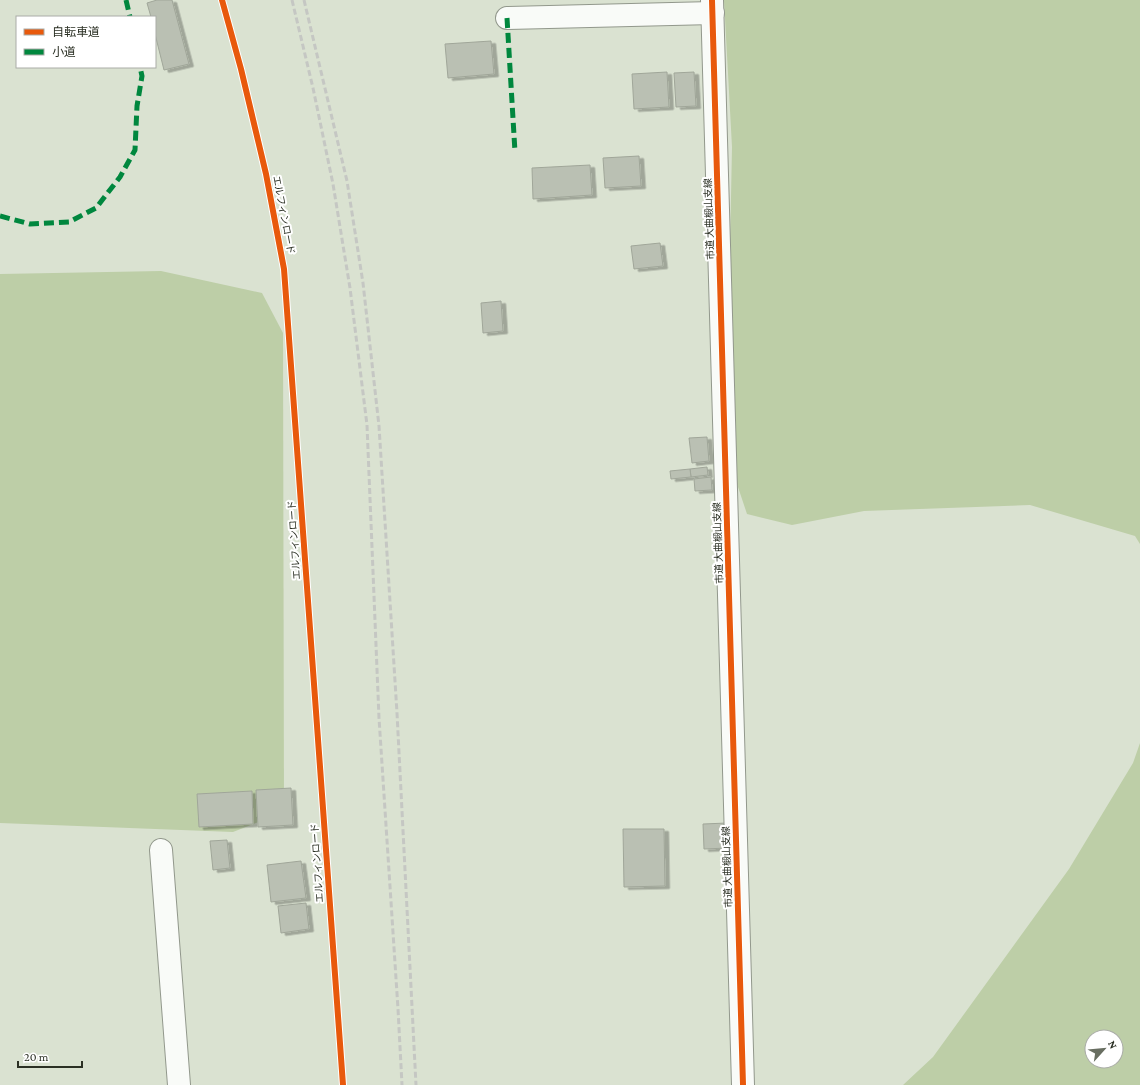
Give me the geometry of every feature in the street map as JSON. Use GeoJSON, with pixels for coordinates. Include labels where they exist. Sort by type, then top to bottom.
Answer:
{"type":"FeatureCollection","features":[{"type":"Feature","properties":{"kind":"street"},"geometry":{"type":"LineString","coordinates":[[507,18],[713,6]]}},
{"type":"Feature","properties":{"kind":"street","name":"市道 大曲椴山支線"},"geometry":{"type":"LineString","coordinates":[[713,6],[743,1085]]}},
{"type":"Feature","properties":{"kind":"street"},"geometry":{"type":"LineString","coordinates":[[161,850],[179,1085]]}},
{"type":"Feature","properties":{"kind":"green space"},"geometry":{"type":"Polygon","coordinates":[[[724,0],[1140,0],[1140,544],[1135,536],[1030,505],[864,511],[792,525],[747,514],[726,451],[732,147],[724,0]]]}},
{"type":"Feature","properties":{"kind":"green space"},"geometry":{"type":"Polygon","coordinates":[[[161,271],[262,293],[283,333],[284,812],[233,832],[0,823],[0,274],[161,271]]]}},
{"type":"Feature","properties":{"kind":"green space"},"geometry":{"type":"Polygon","coordinates":[[[1140,743],[1140,1085],[903,1085],[933,1057],[1069,869],[1133,763],[1140,743]]]}},
{"type":"Feature","properties":{"kind":"building"},"geometry":{"type":"Polygon","coordinates":[[[157,0],[172,0],[189,64],[164,70],[156,38],[156,16],[151,16],[147,3],[157,0]]]}},
{"type":"Feature","properties":{"kind":"building"},"geometry":{"type":"Polygon","coordinates":[[[491,41],[494,74],[448,78],[445,44],[491,41]]]}},
{"type":"Feature","properties":{"kind":"building"},"geometry":{"type":"Polygon","coordinates":[[[667,72],[669,107],[634,109],[632,74],[667,72]]]}},
{"type":"Feature","properties":{"kind":"building"},"geometry":{"type":"Polygon","coordinates":[[[694,72],[696,106],[676,107],[674,73],[694,72]]]}},
{"type":"Feature","properties":{"kind":"building"},"geometry":{"type":"Polygon","coordinates":[[[639,156],[641,186],[605,188],[603,158],[639,156]]]}},
{"type":"Feature","properties":{"kind":"building"},"geometry":{"type":"Polygon","coordinates":[[[590,165],[592,195],[533,199],[532,168],[590,165]]]}},
{"type":"Feature","properties":{"kind":"building"},"geometry":{"type":"Polygon","coordinates":[[[660,243],[663,266],[634,269],[631,246],[660,243]]]}},
{"type":"Feature","properties":{"kind":"building"},"geometry":{"type":"Polygon","coordinates":[[[501,301],[503,331],[483,333],[481,303],[501,301]]]}},
{"type":"Feature","properties":{"kind":"building"},"geometry":{"type":"Polygon","coordinates":[[[707,437],[709,461],[692,463],[689,438],[707,437]]]}},
{"type":"Feature","properties":{"kind":"building"},"geometry":{"type":"Polygon","coordinates":[[[707,467],[708,475],[691,477],[690,469],[707,467]]]}},
{"type":"Feature","properties":{"kind":"building"},"geometry":{"type":"Polygon","coordinates":[[[690,469],[691,477],[671,479],[670,471],[690,469]]]}},
{"type":"Feature","properties":{"kind":"building"},"geometry":{"type":"Polygon","coordinates":[[[711,477],[712,490],[695,491],[694,479],[711,477]]]}},
{"type":"Feature","properties":{"kind":"building"},"geometry":{"type":"Polygon","coordinates":[[[291,788],[293,825],[258,827],[256,790],[291,788]]]}},
{"type":"Feature","properties":{"kind":"building"},"geometry":{"type":"Polygon","coordinates":[[[252,791],[253,824],[199,827],[197,794],[252,791]]]}},
{"type":"Feature","properties":{"kind":"building"},"geometry":{"type":"Polygon","coordinates":[[[727,823],[728,848],[704,849],[703,824],[727,823]]]}},
{"type":"Feature","properties":{"kind":"building"},"geometry":{"type":"Polygon","coordinates":[[[623,829],[664,829],[665,886],[624,887],[623,829]]]}},
{"type":"Feature","properties":{"kind":"building"},"geometry":{"type":"Polygon","coordinates":[[[227,840],[230,868],[213,870],[210,841],[227,840]]]}},
{"type":"Feature","properties":{"kind":"building"},"geometry":{"type":"Polygon","coordinates":[[[301,861],[306,898],[271,902],[267,865],[301,861]]]}},
{"type":"Feature","properties":{"kind":"building"},"geometry":{"type":"Polygon","coordinates":[[[306,903],[309,929],[281,933],[278,906],[306,903]]]}},
{"type":"Feature","properties":{"kind":"railway"},"geometry":{"type":"LineString","coordinates":[[292,0],[313,88],[333,184],[350,288],[367,425],[379,718],[402,1085]]}},
{"type":"Feature","properties":{"kind":"railway"},"geometry":{"type":"LineString","coordinates":[[304,0],[347,181],[363,283],[379,426],[397,713],[416,1085]]}},
{"type":"Feature","properties":{"kind":"marked path"},"geometry":{"type":"LineString","coordinates":[[126,0],[130,16]]}},
{"type":"Feature","properties":{"kind":"marked path"},"geometry":{"type":"LineString","coordinates":[[507,18],[515,152]]}},
{"type":"Feature","properties":{"kind":"marked path"},"geometry":{"type":"LineString","coordinates":[[0,216],[30,224],[69,222],[96,208],[120,177],[135,150],[137,106],[142,76],[140,68]]}},
{"type":"Feature","properties":{"kind":"cycle path","name":"エルフィンロード"},"geometry":{"type":"LineString","coordinates":[[222,0],[241,69],[266,174],[284,269],[343,1085]]}},
{"type":"Feature","properties":{"kind":"cycle path"},"geometry":{"type":"LineString","coordinates":[[712,0],[743,1085]]}}]}
